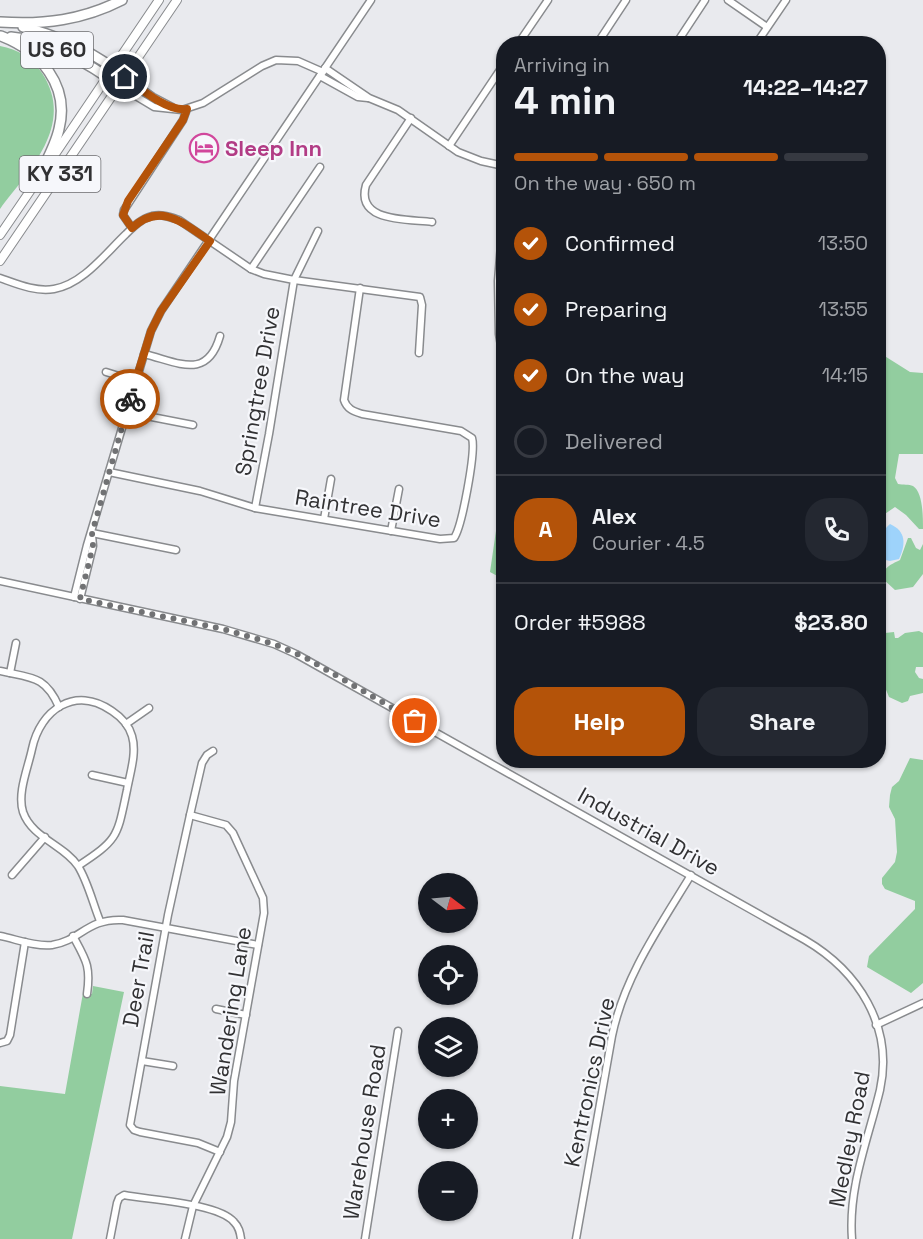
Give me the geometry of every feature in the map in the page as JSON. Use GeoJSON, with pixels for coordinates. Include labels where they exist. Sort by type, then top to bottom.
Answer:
{"type":"FeatureCollection","features":[{"type":"Feature","properties":{"kind":"highway","name":"US 60"},"geometry":{"type":"LineString","coordinates":[[0,22],[31,24],[71,19],[122,0]]}},
{"type":"Feature","properties":{"kind":"highway"},"geometry":{"type":"LineString","coordinates":[[0,22],[30,28],[57,37],[93,54],[113,68]]}},
{"type":"Feature","properties":{"kind":"highway","name":"US 60"},"geometry":{"type":"LineString","coordinates":[[1,36],[51,47],[107,77]]}},
{"type":"Feature","properties":{"kind":"highway"},"geometry":{"type":"LineString","coordinates":[[1,36],[25,47],[41,61],[53,77],[60,96],[59,128],[37,180]]}},
{"type":"Feature","properties":{"kind":"main road","name":"KY 331"},"geometry":{"type":"LineString","coordinates":[[0,235],[159,0]]}},
{"type":"Feature","properties":{"kind":"main road","name":"US 60"},"geometry":{"type":"LineString","coordinates":[[107,77],[119,86],[177,0]]}},
{"type":"Feature","properties":{"kind":"main road"},"geometry":{"type":"LineString","coordinates":[[113,68],[125,77]]}},
{"type":"Feature","properties":{"kind":"main road","name":"KY 331"},"geometry":{"type":"LineString","coordinates":[[0,261],[119,86]]}},
{"type":"Feature","properties":{"kind":"street"},"geometry":{"type":"LineString","coordinates":[[77,598],[93,546],[92,533],[151,331],[161,311],[371,0]]}},
{"type":"Feature","properties":{"kind":"street"},"geometry":{"type":"LineString","coordinates":[[523,36],[548,0]]}},
{"type":"Feature","properties":{"kind":"street"},"geometry":{"type":"LineString","coordinates":[[602,36],[626,0]]}},
{"type":"Feature","properties":{"kind":"street"},"geometry":{"type":"LineString","coordinates":[[681,36],[705,0]]}},
{"type":"Feature","properties":{"kind":"street"},"geometry":{"type":"LineString","coordinates":[[728,0],[767,27]]}},
{"type":"Feature","properties":{"kind":"street"},"geometry":{"type":"LineString","coordinates":[[761,36],[786,0]]}},
{"type":"Feature","properties":{"kind":"street"},"geometry":{"type":"LineString","coordinates":[[119,86],[154,107],[187,109],[203,103],[262,66],[276,60],[298,61],[369,98],[390,105],[449,146],[471,158],[496,163]]}},
{"type":"Feature","properties":{"kind":"street"},"geometry":{"type":"LineString","coordinates":[[449,146],[496,76]]}},
{"type":"Feature","properties":{"kind":"street"},"geometry":{"type":"LineString","coordinates":[[125,77],[175,109]]}},
{"type":"Feature","properties":{"kind":"street"},"geometry":{"type":"LineString","coordinates":[[132,228],[123,215],[124,210],[183,120],[187,109]]}},
{"type":"Feature","properties":{"kind":"street"},"geometry":{"type":"LineString","coordinates":[[411,118],[366,185],[364,196],[368,207],[382,216],[432,222]]}},
{"type":"Feature","properties":{"kind":"street"},"geometry":{"type":"LineString","coordinates":[[251,269],[320,167]]}},
{"type":"Feature","properties":{"kind":"street"},"geometry":{"type":"LineString","coordinates":[[0,278],[38,290],[52,290],[66,286],[85,274],[132,228],[148,217],[167,216],[179,220],[251,269],[264,274],[420,297],[422,305],[419,352]]}},
{"type":"Feature","properties":{"kind":"street","name":"Springtree Drive"},"geometry":{"type":"LineString","coordinates":[[255,508],[294,280],[318,231]]}},
{"type":"Feature","properties":{"kind":"street","name":"Raintree Drive"},"geometry":{"type":"LineString","coordinates":[[109,472],[200,491],[255,508],[446,540],[454,538],[461,518],[473,442],[470,435],[461,431],[362,414],[348,408],[344,400],[360,288]]}},
{"type":"Feature","properties":{"kind":"street"},"geometry":{"type":"LineString","coordinates":[[144,354],[185,364],[201,364],[213,355],[219,336]]}},
{"type":"Feature","properties":{"kind":"street"},"geometry":{"type":"LineString","coordinates":[[106,372],[135,381]]}},
{"type":"Feature","properties":{"kind":"street"},"geometry":{"type":"LineString","coordinates":[[126,412],[193,425]]}},
{"type":"Feature","properties":{"kind":"street"},"geometry":{"type":"LineString","coordinates":[[324,519],[331,479]]}},
{"type":"Feature","properties":{"kind":"street"},"geometry":{"type":"LineString","coordinates":[[391,531],[399,489]]}},
{"type":"Feature","properties":{"kind":"street"},"geometry":{"type":"LineString","coordinates":[[92,533],[176,550]]}},
{"type":"Feature","properties":{"kind":"street","name":"Industrial Drive"},"geometry":{"type":"LineString","coordinates":[[0,581],[223,629],[274,644],[496,766]]}},
{"type":"Feature","properties":{"kind":"street"},"geometry":{"type":"LineString","coordinates":[[10,674],[16,643]]}},
{"type":"Feature","properties":{"kind":"street"},"geometry":{"type":"LineString","coordinates":[[0,671],[34,678],[45,684],[58,707]]}},
{"type":"Feature","properties":{"kind":"street"},"geometry":{"type":"LineString","coordinates":[[78,866],[113,840],[119,826],[134,745],[126,724],[110,709],[92,701],[76,701],[58,707],[44,718],[34,738],[21,799],[26,818],[34,828],[78,866],[100,921]]}},
{"type":"Feature","properties":{"kind":"street"},"geometry":{"type":"LineString","coordinates":[[126,724],[149,708]]}},
{"type":"Feature","properties":{"kind":"street","name":"Deer Trail"},"geometry":{"type":"LineString","coordinates":[[213,751],[202,763],[190,815],[166,928],[131,1128],[140,1132],[198,1143],[220,1152]]}},
{"type":"Feature","properties":{"kind":"street","name":"Industrial Drive"},"geometry":{"type":"LineString","coordinates":[[499,768],[834,958],[856,983],[869,1004],[876,1025]]}},
{"type":"Feature","properties":{"kind":"street"},"geometry":{"type":"LineString","coordinates":[[93,775],[128,783]]}},
{"type":"Feature","properties":{"kind":"street","name":"Wandering Lane"},"geometry":{"type":"LineString","coordinates":[[185,1239],[193,1206],[227,1137],[231,1122],[233,1090],[264,913],[262,898],[236,838],[226,825],[190,815]]}},
{"type":"Feature","properties":{"kind":"street"},"geometry":{"type":"LineString","coordinates":[[12,875],[45,837]]}},
{"type":"Feature","properties":{"kind":"street","name":"Kentronics Drive"},"geometry":{"type":"LineString","coordinates":[[576,1239],[613,1031],[621,1005],[646,950],[691,875]]}},
{"type":"Feature","properties":{"kind":"street"},"geometry":{"type":"LineString","coordinates":[[0,936],[53,945],[100,921],[123,920],[258,945]]}},
{"type":"Feature","properties":{"kind":"street"},"geometry":{"type":"LineString","coordinates":[[73,936],[88,967],[90,976],[87,994]]}},
{"type":"Feature","properties":{"kind":"street"},"geometry":{"type":"LineString","coordinates":[[0,1043],[9,1038],[25,942]]}},
{"type":"Feature","properties":{"kind":"street"},"geometry":{"type":"LineString","coordinates":[[876,1025],[923,1003]]}},
{"type":"Feature","properties":{"kind":"street"},"geometry":{"type":"LineString","coordinates":[[216,1009],[246,1015]]}},
{"type":"Feature","properties":{"kind":"street","name":"Medley Road"},"geometry":{"type":"LineString","coordinates":[[852,1239],[852,1204],[855,1185],[882,1076],[881,1050],[876,1025]]}},
{"type":"Feature","properties":{"kind":"street","name":"Warehouse Road"},"geometry":{"type":"LineString","coordinates":[[365,1239],[398,1031]]}},
{"type":"Feature","properties":{"kind":"street"},"geometry":{"type":"LineString","coordinates":[[142,1061],[173,1066]]}},
{"type":"Feature","properties":{"kind":"street"},"geometry":{"type":"LineString","coordinates":[[110,1239],[118,1199],[124,1195],[168,1200],[229,1217],[239,1230],[241,1239]]}},
{"type":"Feature","properties":{"kind":"green space"},"geometry":{"type":"Polygon","coordinates":[[[0,46],[19,52],[38,68],[51,92],[54,111],[45,146],[24,179],[0,209],[0,46]]]}},
{"type":"Feature","properties":{"kind":"green space"},"geometry":{"type":"Polygon","coordinates":[[[886,357],[910,372],[923,373],[923,454],[899,454],[895,478],[898,484],[913,486],[919,494],[923,529],[919,529],[895,507],[886,513],[886,357]]]}},
{"type":"Feature","properties":{"kind":"green space"},"geometry":{"type":"Polygon","coordinates":[[[496,531],[496,575],[490,572],[496,531]]]}},
{"type":"Feature","properties":{"kind":"green space"},"geometry":{"type":"Polygon","coordinates":[[[908,538],[911,538],[916,548],[920,550],[923,544],[923,574],[913,587],[895,590],[886,582],[886,570],[900,560],[908,538]]]}},
{"type":"Feature","properties":{"kind":"green space"},"geometry":{"type":"Polygon","coordinates":[[[919,631],[923,633],[923,667],[916,667],[915,672],[919,678],[923,679],[923,693],[910,696],[908,701],[902,703],[889,697],[886,690],[886,633],[894,632],[895,638],[905,633],[919,631]]]}},
{"type":"Feature","properties":{"kind":"green space"},"geometry":{"type":"Polygon","coordinates":[[[910,758],[923,760],[923,983],[911,993],[867,967],[869,956],[915,909],[915,901],[885,889],[882,884],[882,878],[895,862],[897,852],[895,819],[889,807],[890,795],[892,787],[899,781],[910,758]]]}},
{"type":"Feature","properties":{"kind":"green space"},"geometry":{"type":"Polygon","coordinates":[[[93,986],[124,992],[72,1239],[0,1239],[0,1086],[65,1094],[83,993],[92,994],[93,986]]]}},
{"type":"Feature","properties":{"kind":"water"},"geometry":{"type":"Polygon","coordinates":[[[890,524],[902,534],[903,548],[899,559],[886,560],[887,527],[890,524]]]}},
{"type":"Feature","properties":{"kind":"way so far"},"geometry":{"type":"LineString","coordinates":[[130,399],[92,533],[93,546],[80,599],[223,629],[274,644],[306,658],[415,721]]}},
{"type":"Feature","properties":{"kind":"place","name":"Sleep Inn"},"geometry":{"type":"Point","coordinates":[204,148]}},
{"type":"Feature","properties":{"kind":"route"},"geometry":{"type":"LineString","coordinates":[[125,77],[175,109],[187,109],[183,120],[128,201],[123,215],[132,228],[148,217],[167,216],[179,220],[210,241],[161,311],[151,331],[130,399]]}}]}
